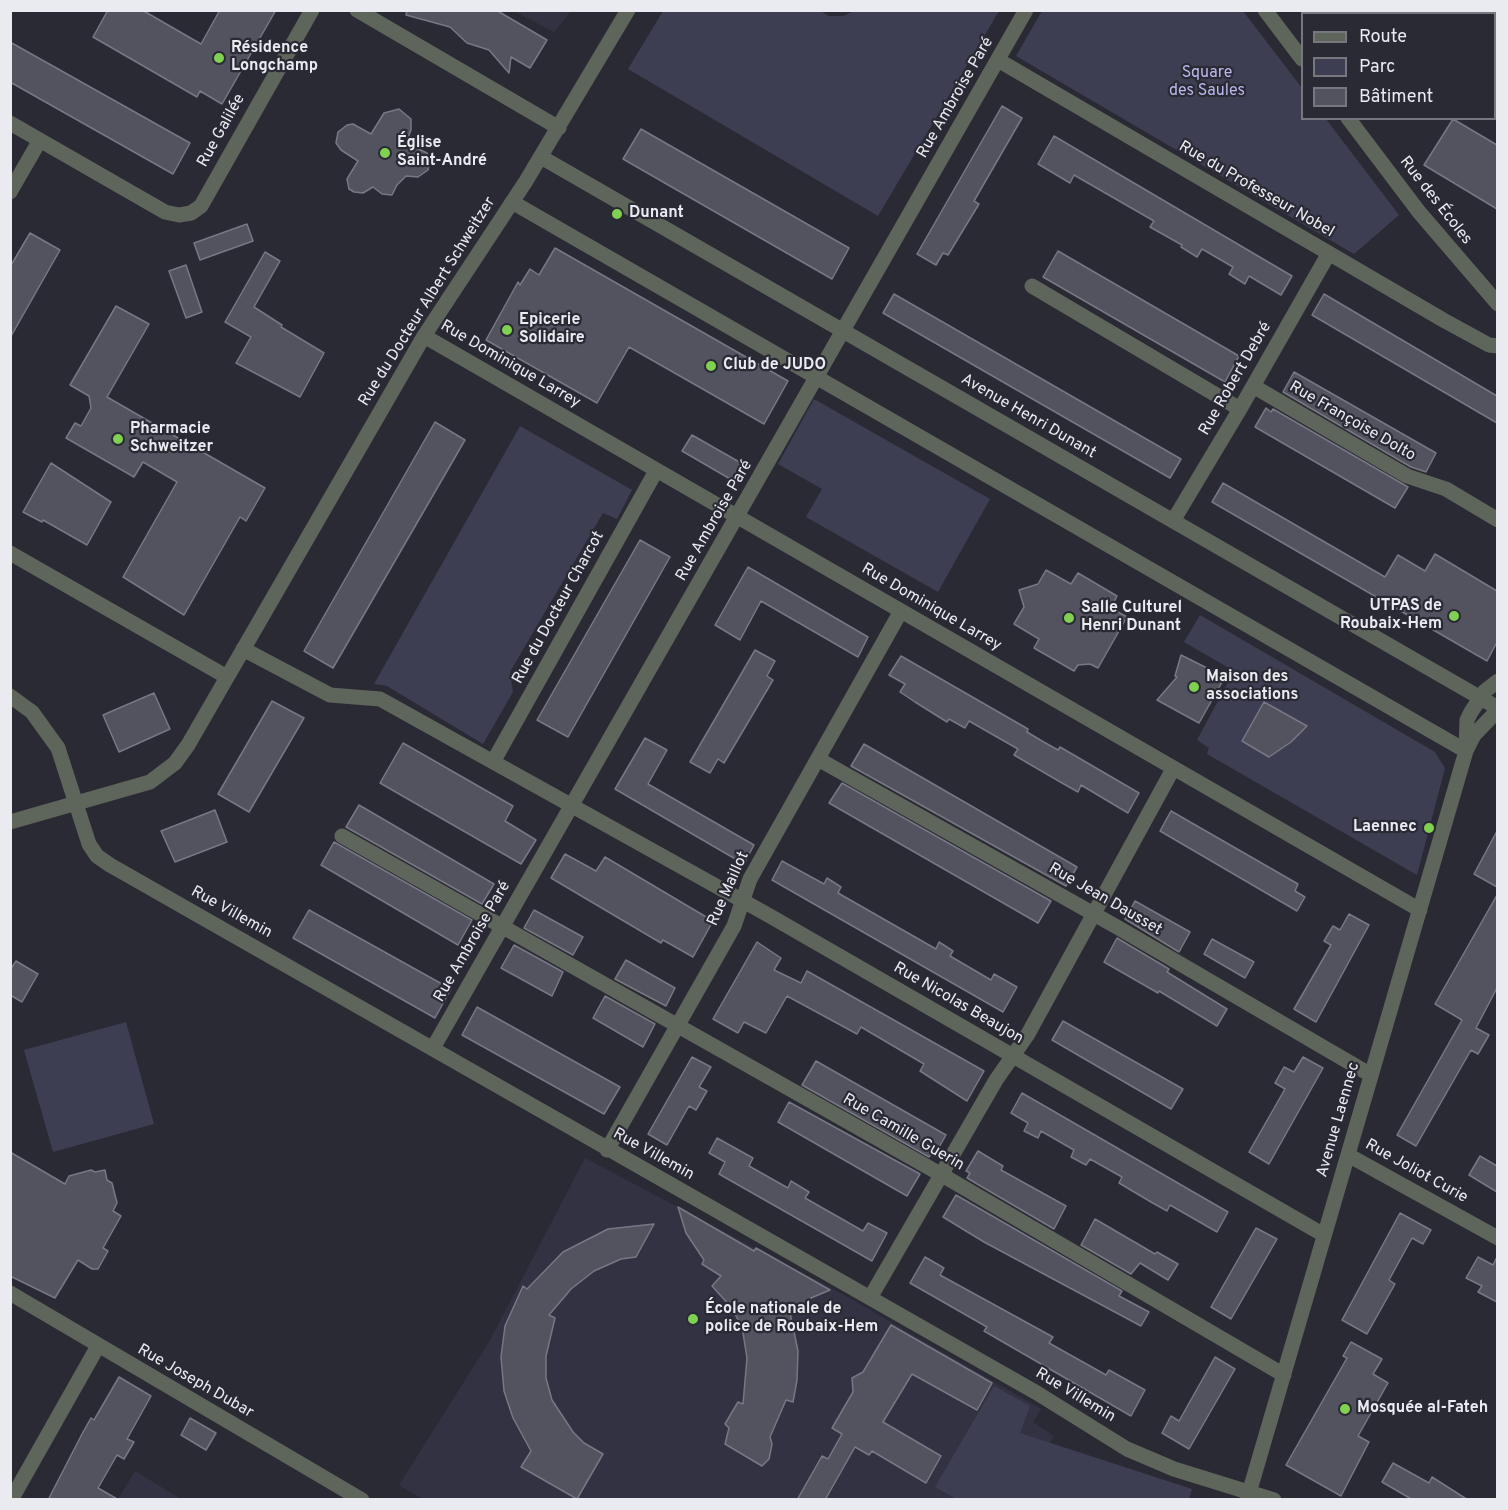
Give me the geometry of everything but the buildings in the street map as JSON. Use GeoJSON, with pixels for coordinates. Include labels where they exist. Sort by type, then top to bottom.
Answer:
{"type":"FeatureCollection","features":[{"type":"Feature","properties":{"kind":"street","name":"Rue Galilée"},"geometry":{"type":"LineString","coordinates":[[10,123],[165,212],[179,215],[191,213],[201,206],[312,10]]}},
{"type":"Feature","properties":{"kind":"street"},"geometry":{"type":"LineString","coordinates":[[357,10],[559,128]]}},
{"type":"Feature","properties":{"kind":"street","name":"Rue du Docteur Albert Schweitzer"},"geometry":{"type":"LineString","coordinates":[[10,822],[130,790],[163,774],[188,745],[424,336],[541,157],[628,10]]}},
{"type":"Feature","properties":{"kind":"street","name":"Rue Ambroise Paré"},"geometry":{"type":"LineString","coordinates":[[433,1048],[1026,10]]}},
{"type":"Feature","properties":{"kind":"street"},"geometry":{"type":"LineString","coordinates":[[1265,10],[1301,57]]}},
{"type":"Feature","properties":{"kind":"street","name":"Rue du Professeur Nobel"},"geometry":{"type":"LineString","coordinates":[[998,60],[1445,321],[1490,345],[1497,346]]}},
{"type":"Feature","properties":{"kind":"street","name":"Rue des Écoles"},"geometry":{"type":"LineString","coordinates":[[1350,120],[1419,212],[1497,304]]}},
{"type":"Feature","properties":{"kind":"street"},"geometry":{"type":"LineString","coordinates":[[10,192],[40,140]]}},
{"type":"Feature","properties":{"kind":"street","name":"Avenue Henri Dunant"},"geometry":{"type":"LineString","coordinates":[[541,157],[1480,697],[1497,709]]}},
{"type":"Feature","properties":{"kind":"street"},"geometry":{"type":"LineString","coordinates":[[512,202],[1466,751]]}},
{"type":"Feature","properties":{"kind":"street","name":"Rue Robert Debré"},"geometry":{"type":"LineString","coordinates":[[1173,521],[1254,386],[1329,253]]}},
{"type":"Feature","properties":{"kind":"street"},"geometry":{"type":"LineString","coordinates":[[1032,286],[1240,409]]}},
{"type":"Feature","properties":{"kind":"street","name":"Rue Dominique Larrey"},"geometry":{"type":"LineString","coordinates":[[424,336],[1420,910]]}},
{"type":"Feature","properties":{"kind":"street","name":"Rue Françoise Dolto"},"geometry":{"type":"LineString","coordinates":[[1254,386],[1407,476],[1446,489],[1497,520]]}},
{"type":"Feature","properties":{"kind":"street","name":"Rue du Docteur Charcot"},"geometry":{"type":"LineString","coordinates":[[493,762],[656,471]]}},
{"type":"Feature","properties":{"kind":"street"},"geometry":{"type":"LineString","coordinates":[[10,553],[227,677]]}},
{"type":"Feature","properties":{"kind":"street","name":"Rue Maillot"},"geometry":{"type":"LineString","coordinates":[[607,1150],[734,926],[750,879],[901,611]]}},
{"type":"Feature","properties":{"kind":"street"},"geometry":{"type":"LineString","coordinates":[[243,649],[330,695],[380,699],[572,806]]}},
{"type":"Feature","properties":{"kind":"street"},"geometry":{"type":"LineString","coordinates":[[1466,751],[1467,720],[1480,697],[1497,681]]}},
{"type":"Feature","properties":{"kind":"street","name":"Rue Villemin"},"geometry":{"type":"LineString","coordinates":[[10,696],[32,712],[58,748],[89,844],[103,861],[1037,1393],[1127,1449],[1248,1496],[1274,1500]]}},
{"type":"Feature","properties":{"kind":"street"},"geometry":{"type":"LineString","coordinates":[[1466,751],[1481,727],[1497,709]]}},
{"type":"Feature","properties":{"kind":"street","name":"Avenue Laennec"},"geometry":{"type":"LineString","coordinates":[[1248,1496],[1466,751]]}},
{"type":"Feature","properties":{"kind":"street","name":"Rue Jean Dausset"},"geometry":{"type":"LineString","coordinates":[[818,759],[1093,913],[1371,1075]]}},
{"type":"Feature","properties":{"kind":"street"},"geometry":{"type":"LineString","coordinates":[[870,1298],[1012,1057],[1028,1035],[1173,769]]}},
{"type":"Feature","properties":{"kind":"street","name":"Rue Nicolas Beaujon"},"geometry":{"type":"LineString","coordinates":[[572,806],[770,916],[1324,1235]]}},
{"type":"Feature","properties":{"kind":"street","name":"Rue Camille Guerin"},"geometry":{"type":"LineString","coordinates":[[342,836],[942,1175],[1284,1375]]}},
{"type":"Feature","properties":{"kind":"street","name":"Rue Joliot Curie"},"geometry":{"type":"LineString","coordinates":[[1348,1155],[1497,1239]]}},
{"type":"Feature","properties":{"kind":"street","name":"Rue Joseph Dubar"},"geometry":{"type":"LineString","coordinates":[[12,1297],[362,1500]]}},
{"type":"Feature","properties":{"kind":"street"},"geometry":{"type":"LineString","coordinates":[[11,1500],[98,1346]]}},
{"type":"Feature","properties":{"kind":"shaded area"},"geometry":{"type":"Polygon","coordinates":[[[514,11],[571,11],[554,32],[514,11]]]}},
{"type":"Feature","properties":{"kind":"shaded area","name":"École nationale de police de Roubaix-Hem"},"geometry":{"type":"Polygon","coordinates":[[[585,1158],[846,1296],[1041,1409],[1033,1422],[1054,1436],[1018,1499],[424,1500],[399,1485],[489,1342],[585,1158]]]}},
{"type":"Feature","properties":{"kind":"shaded area"},"geometry":{"type":"Polygon","coordinates":[[[135,1471],[181,1499],[118,1499],[135,1471]]]}},
{"type":"Feature","properties":{"kind":"green space"},"geometry":{"type":"Polygon","coordinates":[[[819,10],[829,16],[843,16],[856,10],[999,11],[878,216],[628,69],[663,11],[819,10]]]}},
{"type":"Feature","properties":{"kind":"green space","name":"Square des Saules"},"geometry":{"type":"Polygon","coordinates":[[[1042,11],[1243,11],[1301,87],[1301,120],[1327,120],[1399,215],[1354,254],[1016,56],[1042,11]]]}},
{"type":"Feature","properties":{"kind":"green space"},"geometry":{"type":"Polygon","coordinates":[[[814,399],[990,499],[938,592],[806,517],[822,489],[778,464],[814,399]]]}},
{"type":"Feature","properties":{"kind":"green space"},"geometry":{"type":"Polygon","coordinates":[[[520,426],[632,490],[617,519],[603,513],[510,672],[513,692],[483,744],[387,686],[374,684],[520,426]]]}},
{"type":"Feature","properties":{"kind":"green space"},"geometry":{"type":"Polygon","coordinates":[[[1200,615],[1435,752],[1445,768],[1417,875],[1207,754],[1209,748],[1197,740],[1234,671],[1184,642],[1200,615]]]}},
{"type":"Feature","properties":{"kind":"green space"},"geometry":{"type":"Polygon","coordinates":[[[126,1022],[154,1124],[53,1152],[24,1050],[126,1022]]]}},
{"type":"Feature","properties":{"kind":"green space"},"geometry":{"type":"Polygon","coordinates":[[[994,1386],[1030,1406],[1020,1433],[1192,1489],[1189,1499],[958,1500],[935,1487],[994,1386]]]}},
{"type":"Feature","properties":{"kind":"place","name":"Résidence Longchamp"},"geometry":{"type":"Point","coordinates":[219,58]}},
{"type":"Feature","properties":{"kind":"place","name":"Église Saint-André"},"geometry":{"type":"Point","coordinates":[385,153]}},
{"type":"Feature","properties":{"kind":"place","name":"Dunant"},"geometry":{"type":"Point","coordinates":[617,214]}},
{"type":"Feature","properties":{"kind":"place","name":"Epicerie Solidaire"},"geometry":{"type":"Point","coordinates":[507,330]}},
{"type":"Feature","properties":{"kind":"place","name":"Club de JUDO"},"geometry":{"type":"Point","coordinates":[711,366]}},
{"type":"Feature","properties":{"kind":"place","name":"Pharmacie Schweitzer"},"geometry":{"type":"Point","coordinates":[118,439]}},
{"type":"Feature","properties":{"kind":"place","name":"UTPAS de Roubaix-Hem"},"geometry":{"type":"Point","coordinates":[1454,616]}},
{"type":"Feature","properties":{"kind":"place","name":"Salle Culturel Henri Dunant"},"geometry":{"type":"Point","coordinates":[1069,618]}},
{"type":"Feature","properties":{"kind":"place","name":"Maison des associations"},"geometry":{"type":"Point","coordinates":[1194,687]}},
{"type":"Feature","properties":{"kind":"place","name":"Laennec"},"geometry":{"type":"Point","coordinates":[1429,828]}},
{"type":"Feature","properties":{"kind":"place","name":"École nationale de police de Roubaix-Hem"},"geometry":{"type":"Point","coordinates":[693,1319]}},
{"type":"Feature","properties":{"kind":"place","name":"Mosquée al-Fateh"},"geometry":{"type":"Point","coordinates":[1345,1409]}}]}
